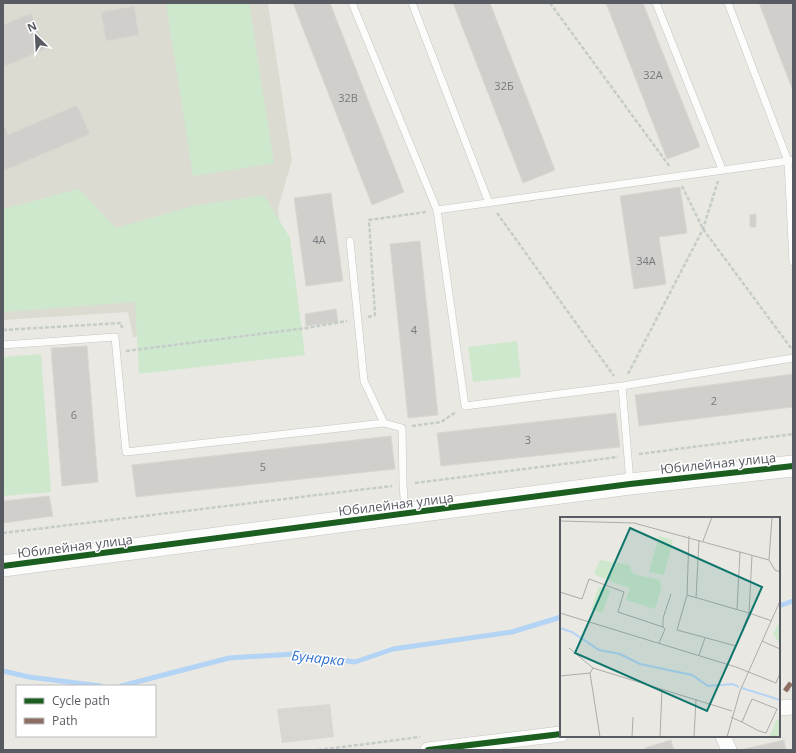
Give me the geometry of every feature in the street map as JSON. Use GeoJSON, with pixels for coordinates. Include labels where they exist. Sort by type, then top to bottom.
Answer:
{"type":"FeatureCollection","features":[{"type":"Feature","properties":{"kind":"street","name":"Юбилейная улица"},"geometry":{"type":"LineString","coordinates":[[3,566],[630,484],[793,466]]}},
{"type":"Feature","properties":{"kind":"street"},"geometry":{"type":"LineString","coordinates":[[780,708],[793,707]]}},
{"type":"Feature","properties":{"kind":"street"},"geometry":{"type":"LineString","coordinates":[[428,750],[525,744],[560,734]]}},
{"type":"Feature","properties":{"kind":"street"},"geometry":{"type":"LineString","coordinates":[[723,737],[728,750]]}},
{"type":"Feature","properties":{"kind":"lane"},"geometry":{"type":"LineString","coordinates":[[352,3],[437,210],[465,406],[622,386],[793,358]]}},
{"type":"Feature","properties":{"kind":"lane"},"geometry":{"type":"LineString","coordinates":[[412,3],[489,203]]}},
{"type":"Feature","properties":{"kind":"lane"},"geometry":{"type":"LineString","coordinates":[[656,3],[722,169]]}},
{"type":"Feature","properties":{"kind":"lane"},"geometry":{"type":"LineString","coordinates":[[728,3],[790,161],[793,262]]}},
{"type":"Feature","properties":{"kind":"lane"},"geometry":{"type":"LineString","coordinates":[[437,210],[678,177],[722,169],[790,161]]}},
{"type":"Feature","properties":{"kind":"lane"},"geometry":{"type":"LineString","coordinates":[[350,241],[364,381],[384,423]]}},
{"type":"Feature","properties":{"kind":"lane"},"geometry":{"type":"LineString","coordinates":[[3,345],[115,337],[126,452],[384,423],[402,428],[405,514]]}},
{"type":"Feature","properties":{"kind":"lane"},"geometry":{"type":"LineString","coordinates":[[622,386],[630,484]]}},
{"type":"Feature","properties":{"kind":"path"},"geometry":{"type":"LineString","coordinates":[[489,203],[622,386],[703,229],[722,169]]}},
{"type":"Feature","properties":{"kind":"path"},"geometry":{"type":"LineString","coordinates":[[124,344],[124,351],[307,328],[375,315],[368,220],[437,210]]}},
{"type":"Feature","properties":{"kind":"path"},"geometry":{"type":"LineString","coordinates":[[3,330],[121,323],[122,330]]}},
{"type":"Feature","properties":{"kind":"path"},"geometry":{"type":"LineString","coordinates":[[402,428],[441,422],[465,406]]}},
{"type":"Feature","properties":{"kind":"shaded area"},"geometry":{"type":"Polygon","coordinates":[[[3,3],[268,3],[292,160],[278,208],[289,320],[133,337],[128,312],[3,320],[3,3]]]}},
{"type":"Feature","properties":{"kind":"shaded area"},"geometry":{"type":"Polygon","coordinates":[[[330,704],[334,737],[282,743],[277,709],[330,704]]]}},
{"type":"Feature","properties":{"kind":"green space"},"geometry":{"type":"Polygon","coordinates":[[[166,3],[249,3],[274,163],[193,176],[166,3]]]}},
{"type":"Feature","properties":{"kind":"green space"},"geometry":{"type":"Polygon","coordinates":[[[79,189],[116,228],[192,206],[264,195],[290,238],[305,355],[139,374],[135,302],[3,312],[3,209],[79,189]]]}},
{"type":"Feature","properties":{"kind":"green space"},"geometry":{"type":"Polygon","coordinates":[[[517,341],[521,377],[473,382],[468,347],[517,341]]]}},
{"type":"Feature","properties":{"kind":"green space"},"geometry":{"type":"Polygon","coordinates":[[[41,354],[51,492],[3,496],[3,357],[41,354]]]}},
{"type":"Feature","properties":{"kind":"building"},"geometry":{"type":"Polygon","coordinates":[[[293,3],[330,3],[404,192],[372,205],[293,3]]]}},
{"type":"Feature","properties":{"kind":"building"},"geometry":{"type":"Polygon","coordinates":[[[453,3],[490,3],[555,170],[523,183],[453,3]]]}},
{"type":"Feature","properties":{"kind":"building"},"geometry":{"type":"Polygon","coordinates":[[[606,3],[643,3],[700,147],[667,159],[606,3]]]}},
{"type":"Feature","properties":{"kind":"building"},"geometry":{"type":"Polygon","coordinates":[[[759,3],[793,3],[793,91],[759,3]]]}},
{"type":"Feature","properties":{"kind":"building"},"geometry":{"type":"Polygon","coordinates":[[[134,6],[139,35],[106,41],[101,12],[134,6]]]}},
{"type":"Feature","properties":{"kind":"building"},"geometry":{"type":"Polygon","coordinates":[[[31,13],[46,49],[3,67],[3,25],[31,13]]]}},
{"type":"Feature","properties":{"kind":"building"},"geometry":{"type":"Polygon","coordinates":[[[77,105],[90,134],[3,171],[3,123],[8,135],[77,105]]]}},
{"type":"Feature","properties":{"kind":"building"},"geometry":{"type":"Polygon","coordinates":[[[680,187],[687,233],[659,237],[666,284],[634,289],[620,196],[680,187]]]}},
{"type":"Feature","properties":{"kind":"building"},"geometry":{"type":"Polygon","coordinates":[[[331,193],[343,281],[306,286],[294,198],[331,193]]]}},
{"type":"Feature","properties":{"kind":"building"},"geometry":{"type":"Polygon","coordinates":[[[756,214],[756,227],[750,227],[750,215],[756,214]]]}},
{"type":"Feature","properties":{"kind":"building"},"geometry":{"type":"Polygon","coordinates":[[[420,241],[438,415],[408,418],[390,244],[420,241]]]}},
{"type":"Feature","properties":{"kind":"building"},"geometry":{"type":"Polygon","coordinates":[[[336,309],[338,322],[306,326],[305,314],[336,309]]]}},
{"type":"Feature","properties":{"kind":"building"},"geometry":{"type":"Polygon","coordinates":[[[87,346],[98,482],[62,486],[51,348],[87,346]]]}},
{"type":"Feature","properties":{"kind":"building"},"geometry":{"type":"Polygon","coordinates":[[[793,374],[793,407],[639,426],[635,395],[793,374]]]}},
{"type":"Feature","properties":{"kind":"building"},"geometry":{"type":"Polygon","coordinates":[[[616,413],[620,447],[441,466],[437,433],[616,413]]]}},
{"type":"Feature","properties":{"kind":"building"},"geometry":{"type":"Polygon","coordinates":[[[391,436],[395,469],[136,497],[132,465],[391,436]]]}},
{"type":"Feature","properties":{"kind":"building"},"geometry":{"type":"Polygon","coordinates":[[[49,496],[53,516],[3,523],[3,501],[49,496]]]}},
{"type":"Feature","properties":{"kind":"building"},"geometry":{"type":"Polygon","coordinates":[[[671,740],[674,750],[646,750],[645,748],[671,740]]]}},
{"type":"Feature","properties":{"kind":"building"},"geometry":{"type":"Polygon","coordinates":[[[784,740],[786,750],[744,750],[744,749],[784,740]]]}},
{"type":"Feature","properties":{"kind":"waterway","name":"Бунарка"},"geometry":{"type":"LineString","coordinates":[[780,606],[793,601]]}},
{"type":"Feature","properties":{"kind":"waterway","name":"Бунарка"},"geometry":{"type":"LineString","coordinates":[[125,685],[229,658],[295,654],[355,662],[393,649],[512,632],[560,617]]}},
{"type":"Feature","properties":{"kind":"waterway","name":"Бунарка"},"geometry":{"type":"LineString","coordinates":[[3,671],[29,677],[93,685]]}},
{"type":"Feature","properties":{"kind":"marked path"},"geometry":{"type":"LineString","coordinates":[[785,691],[793,680]]}},
{"type":"Feature","properties":{"kind":"cycle path"},"geometry":{"type":"LineString","coordinates":[[3,566],[630,484],[793,466]]}},
{"type":"Feature","properties":{"kind":"cycle path"},"geometry":{"type":"LineString","coordinates":[[428,750],[560,734]]}}]}
